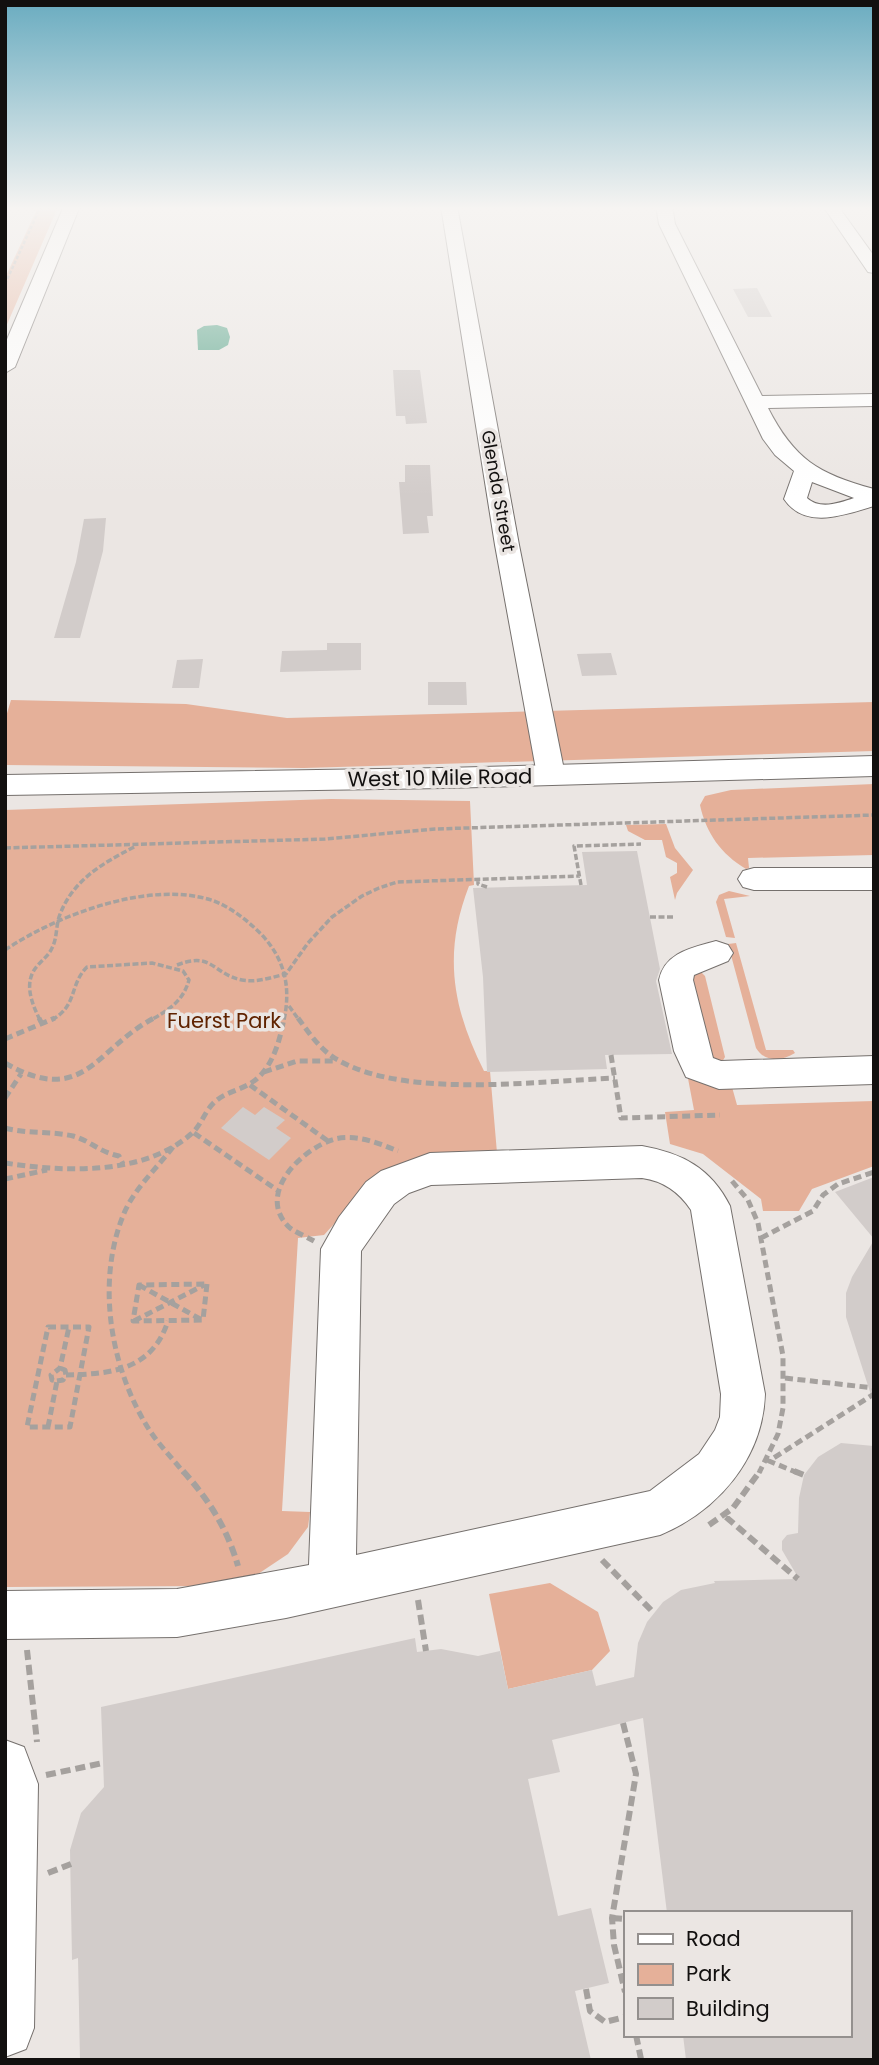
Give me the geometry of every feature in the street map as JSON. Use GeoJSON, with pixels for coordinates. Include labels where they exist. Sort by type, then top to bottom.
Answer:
{"type":"FeatureCollection","features":[{"type":"Feature","properties":{"kind":"main road","name":"West 10 Mile Road"},"geometry":{"type":"LineString","coordinates":[[5,785],[874,766]]}},
{"type":"Feature","properties":{"kind":"street"},"geometry":{"type":"LineString","coordinates":[[5,367],[32,302]]}},
{"type":"Feature","properties":{"kind":"street","name":"Glenda Street"},"geometry":{"type":"LineString","coordinates":[[465,302],[507,545],[551,775]]}},
{"type":"Feature","properties":{"kind":"street"},"geometry":{"type":"LineString","coordinates":[[705,302],[754,402],[781,450],[804,470],[874,498]]}},
{"type":"Feature","properties":{"kind":"street"},"geometry":{"type":"LineString","coordinates":[[754,402],[874,400]]}},
{"type":"Feature","properties":{"kind":"street"},"geometry":{"type":"LineString","coordinates":[[804,470],[795,499],[806,508],[816,511],[839,510],[874,498]]}},
{"type":"Feature","properties":{"kind":"street"},"geometry":{"type":"LineString","coordinates":[[754,879],[874,879]]}},
{"type":"Feature","properties":{"kind":"street"},"geometry":{"type":"LineString","coordinates":[[716,953],[678,969],[676,980],[692,1051],[699,1067],[719,1075],[874,1070]]}},
{"type":"Feature","properties":{"kind":"street"},"geometry":{"type":"LineString","coordinates":[[5,1615],[177,1613],[332,1584],[660,1512],[715,1470],[733,1442],[742,1417],[740,1370],[710,1206],[688,1180],[666,1166],[642,1162],[430,1169],[395,1182],[380,1193],[341,1250],[332,1584]]}},
{"type":"Feature","properties":{"kind":"street"},"geometry":{"type":"LineString","coordinates":[[5,2028],[12,1784],[23,1771]]}},
{"type":"Feature","properties":{"kind":"path"},"geometry":{"type":"LineString","coordinates":[[5,848],[325,839],[435,829],[874,814]]}},
{"type":"Feature","properties":{"kind":"path"},"geometry":{"type":"LineString","coordinates":[[581,886],[574,846],[642,844]]}},
{"type":"Feature","properties":{"kind":"path"},"geometry":{"type":"LineString","coordinates":[[41,1022],[29,991],[30,980],[34,969],[51,952],[58,934],[57,922],[66,897],[80,880],[105,862],[137,846]]}},
{"type":"Feature","properties":{"kind":"path"},"geometry":{"type":"LineString","coordinates":[[176,965],[192,959],[206,960],[236,978],[249,981],[286,974],[310,936],[340,911],[374,888],[397,882],[580,876]]}},
{"type":"Feature","properties":{"kind":"path"},"geometry":{"type":"LineString","coordinates":[[478,879],[478,884],[487,887]]}},
{"type":"Feature","properties":{"kind":"path"},"geometry":{"type":"LineString","coordinates":[[5,950],[57,922],[98,906],[141,897],[202,898],[224,904],[252,925],[275,954],[286,974],[289,1005],[263,1072],[250,1085],[214,1103],[194,1133],[173,1146],[123,1164],[104,1167],[51,1169],[5,1163]]}},
{"type":"Feature","properties":{"kind":"path"},"geometry":{"type":"LineString","coordinates":[[650,917],[675,916]]}},
{"type":"Feature","properties":{"kind":"path"},"geometry":{"type":"LineString","coordinates":[[5,1039],[54,1018],[68,1007],[80,976],[87,967],[158,962],[176,965],[183,969],[188,979],[186,992],[169,1009],[122,1038],[94,1067],[63,1079],[37,1079],[21,1074],[5,1063]]}},
{"type":"Feature","properties":{"kind":"path"},"geometry":{"type":"LineString","coordinates":[[289,1005],[305,1028],[339,1061]]}},
{"type":"Feature","properties":{"kind":"path"},"geometry":{"type":"LineString","coordinates":[[611,1055],[621,1118],[720,1115]]}},
{"type":"Feature","properties":{"kind":"path"},"geometry":{"type":"LineString","coordinates":[[263,1072],[297,1061],[339,1061],[394,1079],[430,1083],[615,1078]]}},
{"type":"Feature","properties":{"kind":"path"},"geometry":{"type":"LineString","coordinates":[[5,1098],[21,1074]]}},
{"type":"Feature","properties":{"kind":"path"},"geometry":{"type":"LineString","coordinates":[[250,1085],[328,1141]]}},
{"type":"Feature","properties":{"kind":"path"},"geometry":{"type":"LineString","coordinates":[[5,1128],[25,1133],[72,1136],[90,1143],[103,1153],[119,1156],[123,1164]]}},
{"type":"Feature","properties":{"kind":"path"},"geometry":{"type":"LineString","coordinates":[[194,1133],[277,1190]]}},
{"type":"Feature","properties":{"kind":"path"},"geometry":{"type":"LineString","coordinates":[[341,1250],[308,1239],[295,1230],[280,1209],[277,1190],[284,1172],[294,1159],[328,1141],[354,1136],[385,1143],[408,1161],[414,1175]]}},
{"type":"Feature","properties":{"kind":"path"},"geometry":{"type":"LineString","coordinates":[[173,1146],[126,1208],[114,1238],[107,1279],[110,1322],[135,1402],[154,1437],[214,1506],[233,1542],[246,1601]]}},
{"type":"Feature","properties":{"kind":"path"},"geometry":{"type":"LineString","coordinates":[[5,1179],[51,1169]]}},
{"type":"Feature","properties":{"kind":"path"},"geometry":{"type":"LineString","coordinates":[[761,1238],[813,1211],[817,1199],[825,1190],[874,1172]]}},
{"type":"Feature","properties":{"kind":"path"},"geometry":{"type":"LineString","coordinates":[[139,1284],[207,1284]]}},
{"type":"Feature","properties":{"kind":"path"},"geometry":{"type":"LineString","coordinates":[[139,1284],[203,1320]]}},
{"type":"Feature","properties":{"kind":"path"},"geometry":{"type":"LineString","coordinates":[[133,1321],[139,1284]]}},
{"type":"Feature","properties":{"kind":"path"},"geometry":{"type":"LineString","coordinates":[[133,1321],[207,1284]]}},
{"type":"Feature","properties":{"kind":"path"},"geometry":{"type":"LineString","coordinates":[[203,1320],[207,1284]]}},
{"type":"Feature","properties":{"kind":"path"},"geometry":{"type":"LineString","coordinates":[[133,1321],[203,1320]]}},
{"type":"Feature","properties":{"kind":"path"},"geometry":{"type":"LineString","coordinates":[[66,1375],[123,1370],[157,1349],[166,1335],[168,1321]]}},
{"type":"Feature","properties":{"kind":"path"},"geometry":{"type":"LineString","coordinates":[[89,1326],[81,1375],[70,1427],[27,1427],[48,1327],[89,1326]]}},
{"type":"Feature","properties":{"kind":"path"},"geometry":{"type":"LineString","coordinates":[[38,1375],[51,1375],[60,1368],[69,1327]]}},
{"type":"Feature","properties":{"kind":"path"},"geometry":{"type":"LineString","coordinates":[[60,1368],[65,1370],[66,1375]]}},
{"type":"Feature","properties":{"kind":"path"},"geometry":{"type":"LineString","coordinates":[[51,1375],[52,1380],[57,1381],[63,1380],[66,1375]]}},
{"type":"Feature","properties":{"kind":"path"},"geometry":{"type":"LineString","coordinates":[[785,1378],[874,1388]]}},
{"type":"Feature","properties":{"kind":"path"},"geometry":{"type":"LineString","coordinates":[[48,1427],[57,1381]]}},
{"type":"Feature","properties":{"kind":"path"},"geometry":{"type":"LineString","coordinates":[[804,1475],[769,1461],[874,1394]]}},
{"type":"Feature","properties":{"kind":"path"},"geometry":{"type":"LineString","coordinates":[[726,1517],[797,1579]]}},
{"type":"Feature","properties":{"kind":"path"},"geometry":{"type":"LineString","coordinates":[[598,1557],[653,1612]]}},
{"type":"Feature","properties":{"kind":"path"},"geometry":{"type":"LineString","coordinates":[[417,1597],[426,1651]]}},
{"type":"Feature","properties":{"kind":"path"},"geometry":{"type":"LineString","coordinates":[[623,1723],[636,1774],[612,1918],[614,1945],[624,1988]]}},
{"type":"Feature","properties":{"kind":"path"},"geometry":{"type":"LineString","coordinates":[[23,1771],[103,1763]]}},
{"type":"Feature","properties":{"kind":"path"},"geometry":{"type":"LineString","coordinates":[[40,1875],[71,1864]]}},
{"type":"Feature","properties":{"kind":"path"},"geometry":{"type":"LineString","coordinates":[[612,1918],[624,1919]]}},
{"type":"Feature","properties":{"kind":"path"},"geometry":{"type":"LineString","coordinates":[[586,1989],[590,2011],[598,2017],[606,2022],[624,2017]]}},
{"type":"Feature","properties":{"kind":"path"},"geometry":{"type":"LineString","coordinates":[[636,2037],[641,2059]]}},
{"type":"Feature","properties":{"kind":"green space"},"geometry":{"type":"Polygon","coordinates":[[[5,302],[17,302],[5,329],[5,302]]]}},
{"type":"Feature","properties":{"kind":"green space"},"geometry":{"type":"Polygon","coordinates":[[[11,700],[186,704],[287,718],[874,702],[874,751],[304,768],[5,765],[5,720],[11,700]]]}},
{"type":"Feature","properties":{"kind":"green space"},"geometry":{"type":"Polygon","coordinates":[[[874,784],[874,855],[748,858],[749,868],[746,869],[729,857],[716,842],[706,825],[700,805],[705,796],[731,790],[874,784]]]}},
{"type":"Feature","properties":{"kind":"green space","name":"Fuerst Park"},"geometry":{"type":"Polygon","coordinates":[[[331,799],[470,801],[474,885],[469,886],[456,934],[455,980],[464,1025],[484,1071],[490,1071],[497,1153],[344,1213],[324,1235],[298,1238],[282,1511],[310,1512],[308,1527],[288,1554],[258,1574],[210,1586],[5,1587],[5,810],[331,799]]]}},
{"type":"Feature","properties":{"kind":"green space"},"geometry":{"type":"Polygon","coordinates":[[[666,824],[675,848],[693,870],[675,900],[670,877],[677,873],[677,863],[666,857],[662,840],[645,840],[628,831],[626,825],[666,824]]]}},
{"type":"Feature","properties":{"kind":"green space"},"geometry":{"type":"Polygon","coordinates":[[[729,891],[750,896],[724,899],[735,938],[726,937],[716,902],[719,895],[729,891]]]}},
{"type":"Feature","properties":{"kind":"green space"},"geometry":{"type":"Polygon","coordinates":[[[736,943],[766,1050],[793,1050],[795,1053],[790,1056],[769,1058],[756,1048],[728,944],[736,943]]]}},
{"type":"Feature","properties":{"kind":"green space"},"geometry":{"type":"Polygon","coordinates":[[[691,970],[699,970],[705,976],[725,1057],[722,1062],[712,1061],[691,970]]]}},
{"type":"Feature","properties":{"kind":"green space"},"geometry":{"type":"Polygon","coordinates":[[[686,1068],[732,1087],[737,1105],[874,1101],[874,1166],[812,1189],[799,1211],[763,1211],[761,1199],[703,1154],[670,1144],[665,1112],[694,1110],[686,1068]]]}},
{"type":"Feature","properties":{"kind":"green space"},"geometry":{"type":"Polygon","coordinates":[[[550,1583],[598,1612],[610,1651],[592,1670],[508,1689],[489,1594],[550,1583]]]}},
{"type":"Feature","properties":{"kind":"shaded area"},"geometry":{"type":"Polygon","coordinates":[[[217,325],[227,328],[230,337],[228,345],[219,350],[198,350],[197,330],[204,326],[217,325]]]}},
{"type":"Feature","properties":{"kind":"building"},"geometry":{"type":"Polygon","coordinates":[[[740,302],[764,302],[772,317],[748,317],[740,302]]]}},
{"type":"Feature","properties":{"kind":"building"},"geometry":{"type":"Polygon","coordinates":[[[393,370],[420,370],[427,423],[406,424],[405,416],[396,416],[393,370]]]}},
{"type":"Feature","properties":{"kind":"building"},"geometry":{"type":"Polygon","coordinates":[[[405,465],[430,465],[433,516],[427,516],[429,533],[403,534],[399,482],[405,482],[405,465]]]}},
{"type":"Feature","properties":{"kind":"building"},"geometry":{"type":"Polygon","coordinates":[[[106,518],[103,551],[80,638],[54,638],[76,562],[84,519],[106,518]]]}},
{"type":"Feature","properties":{"kind":"building"},"geometry":{"type":"Polygon","coordinates":[[[327,643],[361,643],[361,670],[280,672],[282,651],[327,650],[327,643]]]}},
{"type":"Feature","properties":{"kind":"building"},"geometry":{"type":"Polygon","coordinates":[[[611,653],[617,675],[582,676],[577,654],[611,653]]]}},
{"type":"Feature","properties":{"kind":"building"},"geometry":{"type":"Polygon","coordinates":[[[203,659],[199,688],[172,688],[177,660],[203,659]]]}},
{"type":"Feature","properties":{"kind":"building"},"geometry":{"type":"Polygon","coordinates":[[[428,682],[466,682],[467,705],[428,705],[428,682]]]}},
{"type":"Feature","properties":{"kind":"building"},"geometry":{"type":"Polygon","coordinates":[[[637,851],[660,969],[656,981],[672,1054],[605,1055],[607,1069],[487,1072],[483,977],[473,888],[587,885],[582,852],[637,851]]]}},
{"type":"Feature","properties":{"kind":"building"},"geometry":{"type":"Polygon","coordinates":[[[243,1107],[255,1115],[264,1107],[285,1120],[276,1128],[291,1138],[269,1160],[221,1128],[243,1107]]]}},
{"type":"Feature","properties":{"kind":"building"},"geometry":{"type":"Polygon","coordinates":[[[874,1177],[874,1239],[835,1192],[874,1177]]]}},
{"type":"Feature","properties":{"kind":"building"},"geometry":{"type":"Polygon","coordinates":[[[874,1240],[874,1394],[871,1395],[846,1317],[846,1293],[852,1277],[874,1240]]]}},
{"type":"Feature","properties":{"kind":"building"},"geometry":{"type":"Polygon","coordinates":[[[841,1443],[874,1446],[874,2060],[686,2060],[683,2037],[851,2037],[851,1911],[667,1911],[643,1718],[552,1740],[560,1772],[528,1779],[558,1916],[591,1908],[609,1983],[575,1991],[591,2060],[80,2060],[78,1958],[72,1960],[70,1850],[81,1813],[104,1787],[101,1707],[415,1638],[417,1652],[441,1649],[478,1656],[500,1651],[508,1689],[592,1670],[596,1686],[634,1677],[638,1643],[647,1622],[663,1602],[681,1590],[715,1583],[714,1581],[799,1579],[782,1550],[782,1541],[787,1535],[798,1533],[799,1498],[804,1475],[818,1457],[841,1443]]]}}]}
